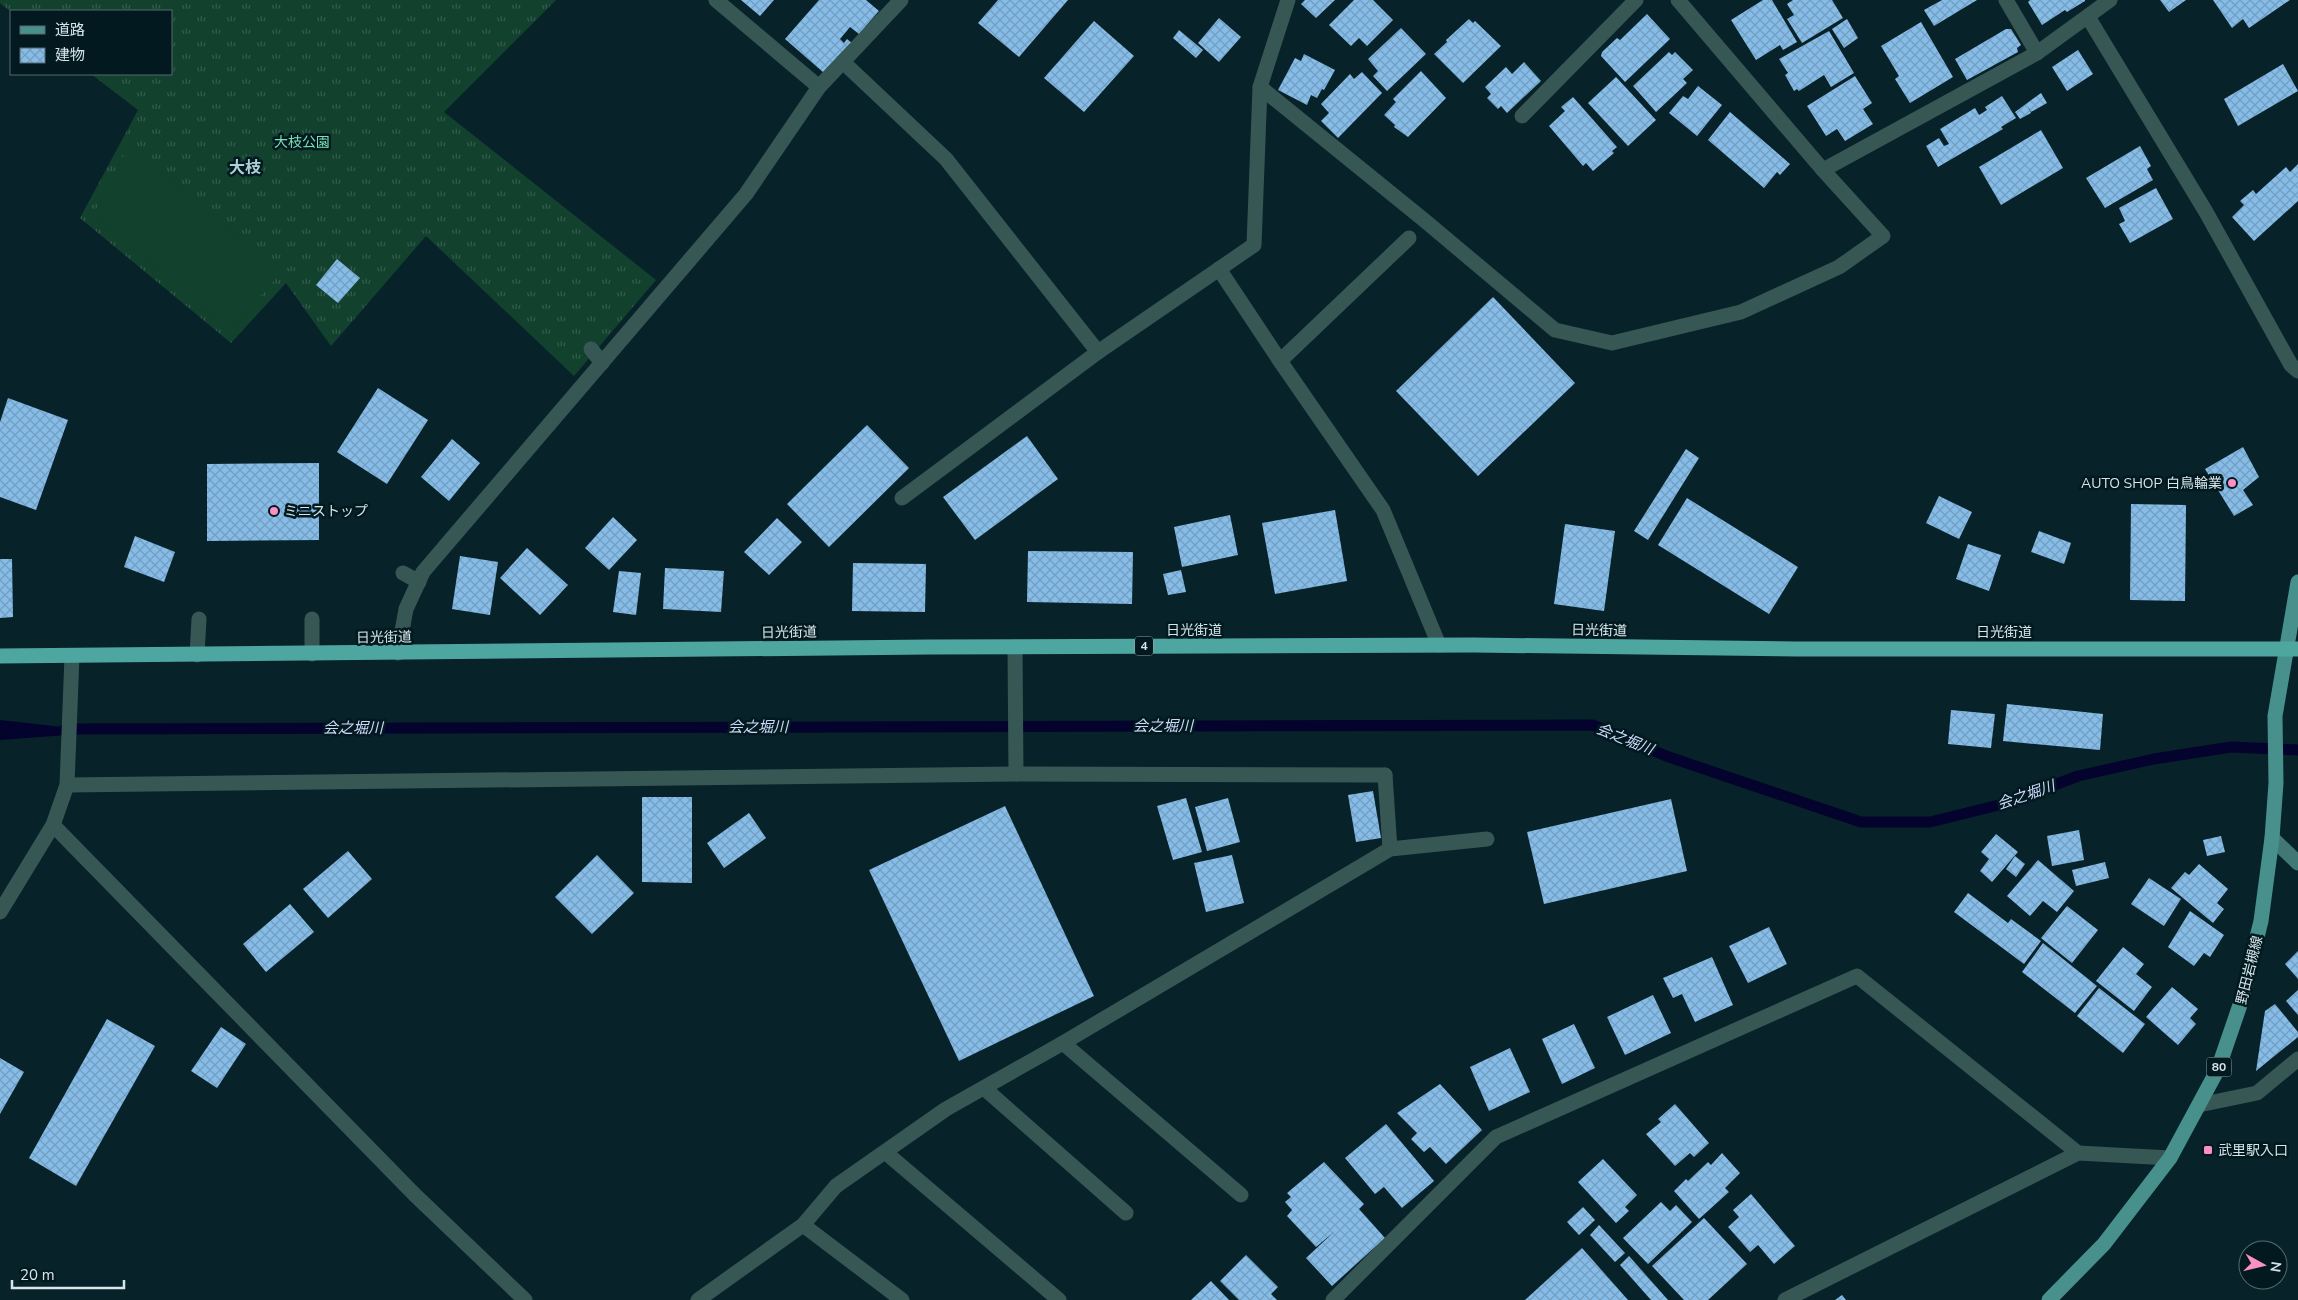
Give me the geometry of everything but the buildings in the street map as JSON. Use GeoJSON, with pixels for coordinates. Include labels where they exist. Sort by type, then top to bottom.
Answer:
{"type":"FeatureCollection","features":[{"type":"Feature","properties":{"kind":"highway","name":"日光街道"},"geometry":{"type":"LineString","coordinates":[[0,656],[1439,645],[1786,649],[2293,649]]}},
{"type":"Feature","properties":{"kind":"main road","name":"野田岩槻線"},"geometry":{"type":"LineString","coordinates":[[2052,1298],[2104,1244],[2170,1158],[2218,1069],[2242,1002],[2260,920],[2272,838],[2276,783],[2275,728],[2293,649],[2298,582]]}},
{"type":"Feature","properties":{"kind":"street"},"geometry":{"type":"LineString","coordinates":[[716,0],[819,87]]}},
{"type":"Feature","properties":{"kind":"street"},"geometry":{"type":"LineString","coordinates":[[398,653],[406,609],[423,572],[746,194],[819,87],[901,0]]}},
{"type":"Feature","properties":{"kind":"street"},"geometry":{"type":"LineString","coordinates":[[902,498],[1098,352],[1254,245],[1260,87],[1288,0]]}},
{"type":"Feature","properties":{"kind":"street"},"geometry":{"type":"LineString","coordinates":[[1522,116],[1636,0]]}},
{"type":"Feature","properties":{"kind":"street"},"geometry":{"type":"LineString","coordinates":[[1260,87],[1424,220],[1555,330],[1612,343],[1741,312],[1839,267],[1883,236],[1678,0]]}},
{"type":"Feature","properties":{"kind":"street"},"geometry":{"type":"LineString","coordinates":[[2006,0],[2037,53]]}},
{"type":"Feature","properties":{"kind":"street"},"geometry":{"type":"LineString","coordinates":[[1824,170],[2037,53],[2110,0]]}},
{"type":"Feature","properties":{"kind":"street"},"geometry":{"type":"LineString","coordinates":[[2088,17],[2206,212],[2291,366],[2298,371]]}},
{"type":"Feature","properties":{"kind":"street"},"geometry":{"type":"LineString","coordinates":[[843,62],[946,158],[1098,352]]}},
{"type":"Feature","properties":{"kind":"street"},"geometry":{"type":"LineString","coordinates":[[1280,362],[1409,238]]}},
{"type":"Feature","properties":{"kind":"street"},"geometry":{"type":"LineString","coordinates":[[1219,269],[1280,362],[1383,510],[1439,645]]}},
{"type":"Feature","properties":{"kind":"street"},"geometry":{"type":"LineString","coordinates":[[590,350],[602,363]]}},
{"type":"Feature","properties":{"kind":"street"},"geometry":{"type":"LineString","coordinates":[[403,573],[419,582]]}},
{"type":"Feature","properties":{"kind":"street"},"geometry":{"type":"LineString","coordinates":[[197,655],[199,619]]}},
{"type":"Feature","properties":{"kind":"street"},"geometry":{"type":"LineString","coordinates":[[312,619],[312,654]]}},
{"type":"Feature","properties":{"kind":"street"},"geometry":{"type":"LineString","coordinates":[[1015,647],[1016,767]]}},
{"type":"Feature","properties":{"kind":"street"},"geometry":{"type":"LineString","coordinates":[[0,912],[53,826],[68,778],[72,656]]}},
{"type":"Feature","properties":{"kind":"street"},"geometry":{"type":"LineString","coordinates":[[68,778],[1016,767],[1385,774],[1390,849]]}},
{"type":"Feature","properties":{"kind":"street"},"geometry":{"type":"LineString","coordinates":[[53,826],[415,1195],[525,1300]]}},
{"type":"Feature","properties":{"kind":"street"},"geometry":{"type":"LineString","coordinates":[[2272,838],[2298,863]]}},
{"type":"Feature","properties":{"kind":"street"},"geometry":{"type":"LineString","coordinates":[[698,1300],[803,1225],[836,1186],[946,1109],[1063,1043],[1390,849],[1487,839]]}},
{"type":"Feature","properties":{"kind":"street"},"geometry":{"type":"LineString","coordinates":[[1332,1300],[1496,1137],[1857,976],[2078,1153]]}},
{"type":"Feature","properties":{"kind":"street"},"geometry":{"type":"LineString","coordinates":[[1063,1043],[1240,1195]]}},
{"type":"Feature","properties":{"kind":"street"},"geometry":{"type":"LineString","coordinates":[[2199,1105],[2257,1093],[2298,1059]]}},
{"type":"Feature","properties":{"kind":"street"},"geometry":{"type":"LineString","coordinates":[[984,1088],[1126,1213]]}},
{"type":"Feature","properties":{"kind":"street"},"geometry":{"type":"LineString","coordinates":[[885,1152],[1059,1300]]}},
{"type":"Feature","properties":{"kind":"street"},"geometry":{"type":"LineString","coordinates":[[1785,1300],[2078,1153],[2170,1158]]}},
{"type":"Feature","properties":{"kind":"street"},"geometry":{"type":"LineString","coordinates":[[803,1225],[902,1300]]}},
{"type":"Feature","properties":{"kind":"green space","name":"大枝公園"},"geometry":{"type":"Polygon","coordinates":[[[0,0],[556,0],[444,112],[656,280],[574,376],[426,236],[331,346],[286,283],[231,343],[80,218],[138,110],[92,75],[172,75],[172,10],[10,11],[0,3],[0,0]]]}},
{"type":"Feature","properties":{"kind":"green space"},"geometry":{"type":"Polygon","coordinates":[[[130,143],[280,274],[230,330],[93,215],[130,143]]]}},
{"type":"Feature","properties":{"kind":"shaded area"},"geometry":{"type":"Polygon","coordinates":[[[0,720],[107,732],[0,740],[0,720]]]}},
{"type":"Feature","properties":{"kind":"waterway","name":"会之堀川"},"geometry":{"type":"LineString","coordinates":[[65,729],[1593,725],[1666,756],[1861,822],[1930,822],[2007,803],[2078,776],[2154,759],[2231,747],[2298,750]]}},
{"type":"Feature","properties":{"kind":"place","name":"AUTO SHOP 白鳥輪業"},"geometry":{"type":"Point","coordinates":[2232,483]}},
{"type":"Feature","properties":{"kind":"place","name":"ミニストップ"},"geometry":{"type":"Point","coordinates":[274,511]}},
{"type":"Feature","properties":{"kind":"place","name":"武里駅入口"},"geometry":{"type":"Point","coordinates":[2208,1150]}},
{"type":"Feature","properties":{"kind":"district","name":"大枝"},"geometry":{"type":"Point","coordinates":[245,167]}}]}
